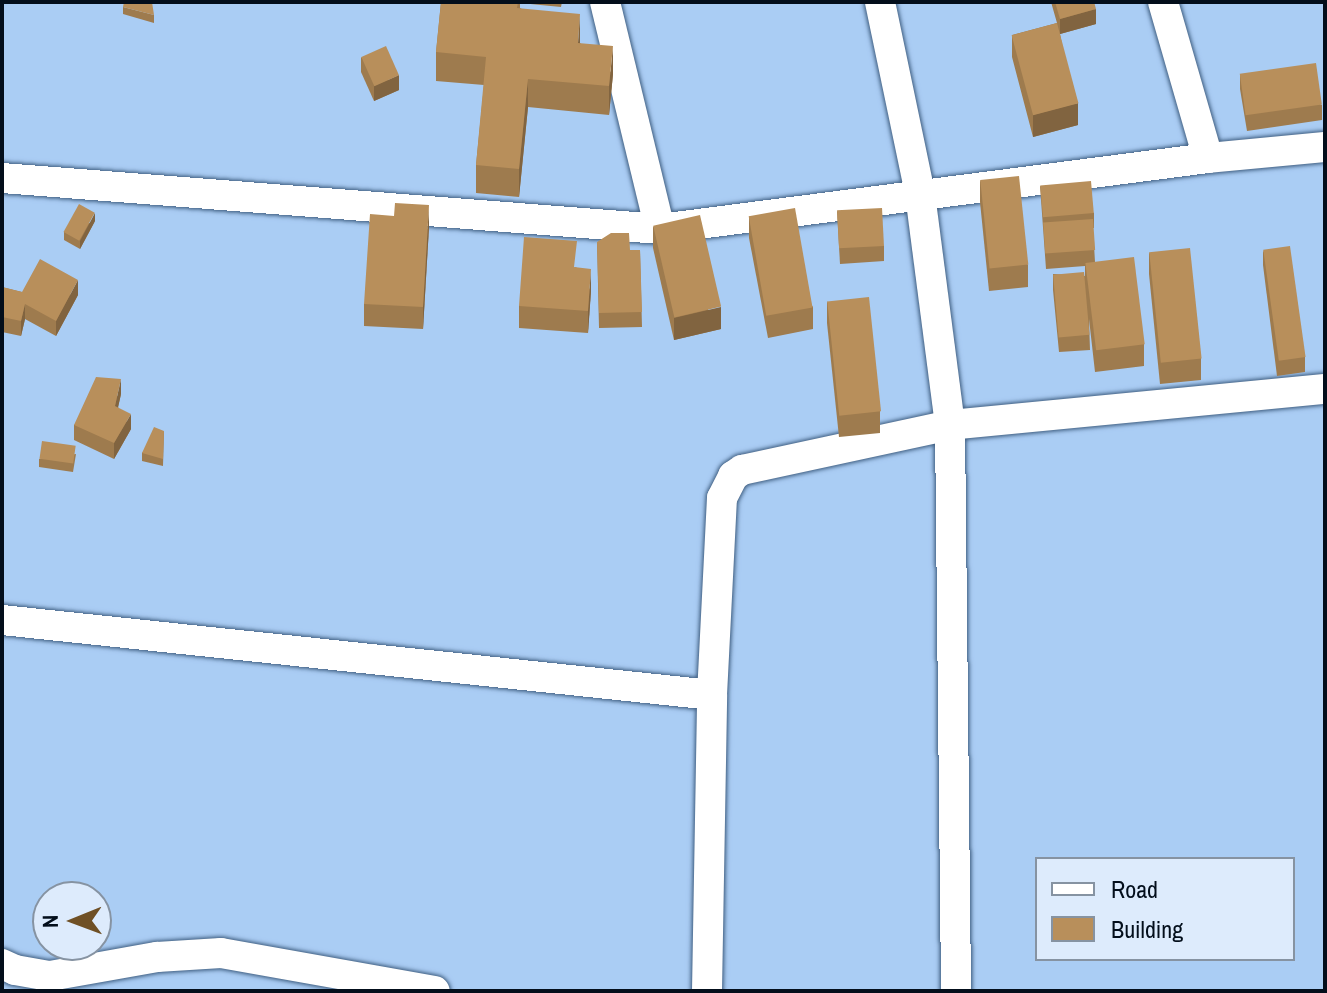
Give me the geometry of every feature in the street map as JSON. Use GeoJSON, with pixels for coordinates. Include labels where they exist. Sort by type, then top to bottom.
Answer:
{"type":"FeatureCollection","features":[{"type":"Feature","properties":{"kind":"street"},"geometry":{"type":"LineString","coordinates":[[605,2],[660,229]]}},
{"type":"Feature","properties":{"kind":"street"},"geometry":{"type":"LineString","coordinates":[[880,2],[920,194],[950,425],[956,991]]}},
{"type":"Feature","properties":{"kind":"street"},"geometry":{"type":"LineString","coordinates":[[1163,2],[1208,158]]}},
{"type":"Feature","properties":{"kind":"street"},"geometry":{"type":"LineString","coordinates":[[2,178],[660,229],[725,223],[920,194],[1208,158],[1325,147]]}},
{"type":"Feature","properties":{"kind":"street"},"geometry":{"type":"LineString","coordinates":[[707,991],[712,695],[722,498],[733,476],[742,470],[950,425],[1325,389]]}},
{"type":"Feature","properties":{"kind":"street"},"geometry":{"type":"LineString","coordinates":[[2,620],[712,695]]}},
{"type":"Feature","properties":{"kind":"street"},"geometry":{"type":"LineString","coordinates":[[2,964],[15,970],[50,976],[157,957],[221,953],[435,991]]}},
{"type":"Feature","properties":{"kind":"building"},"geometry":{"type":"Polygon","coordinates":[[[124,2],[152,2],[154,15],[123,7],[124,2]]]}},
{"type":"Feature","properties":{"kind":"building"},"geometry":{"type":"Polygon","coordinates":[[[441,2],[518,2],[517,8],[580,14],[578,43],[613,46],[609,86],[528,79],[519,169],[476,165],[486,57],[436,52],[441,2]]]}},
{"type":"Feature","properties":{"kind":"building"},"geometry":{"type":"Polygon","coordinates":[[[1055,2],[1094,2],[1096,9],[1060,19],[1055,2]]]}},
{"type":"Feature","properties":{"kind":"building"},"geometry":{"type":"Polygon","coordinates":[[[1057,23],[1078,103],[1033,115],[1012,35],[1057,23]]]}},
{"type":"Feature","properties":{"kind":"building"},"geometry":{"type":"Polygon","coordinates":[[[386,46],[399,75],[374,86],[361,57],[386,46]]]}},
{"type":"Feature","properties":{"kind":"building"},"geometry":{"type":"Polygon","coordinates":[[[1316,63],[1322,105],[1246,115],[1240,74],[1316,63]]]}},
{"type":"Feature","properties":{"kind":"building"},"geometry":{"type":"Polygon","coordinates":[[[1019,176],[1028,265],[990,269],[980,180],[1019,176]]]}},
{"type":"Feature","properties":{"kind":"building"},"geometry":{"type":"Polygon","coordinates":[[[1091,181],[1094,213],[1043,217],[1040,185],[1091,181]]]}},
{"type":"Feature","properties":{"kind":"building"},"geometry":{"type":"Polygon","coordinates":[[[395,203],[429,205],[423,307],[364,304],[370,214],[394,216],[395,203]]]}},
{"type":"Feature","properties":{"kind":"building"},"geometry":{"type":"Polygon","coordinates":[[[79,204],[95,213],[79,241],[63,232],[79,204]]]}},
{"type":"Feature","properties":{"kind":"building"},"geometry":{"type":"Polygon","coordinates":[[[795,208],[813,307],[766,316],[749,216],[795,208]]]}},
{"type":"Feature","properties":{"kind":"building"},"geometry":{"type":"Polygon","coordinates":[[[882,208],[884,246],[839,248],[837,210],[882,208]]]}},
{"type":"Feature","properties":{"kind":"building"},"geometry":{"type":"Polygon","coordinates":[[[700,215],[721,307],[674,317],[653,226],[700,215]]]}},
{"type":"Feature","properties":{"kind":"building"},"geometry":{"type":"Polygon","coordinates":[[[1093,219],[1095,250],[1045,253],[1043,222],[1093,219]]]}},
{"type":"Feature","properties":{"kind":"building"},"geometry":{"type":"Polygon","coordinates":[[[611,233],[629,233],[630,250],[640,250],[642,312],[599,313],[597,242],[611,233]]]}},
{"type":"Feature","properties":{"kind":"building"},"geometry":{"type":"Polygon","coordinates":[[[524,237],[577,241],[574,267],[591,269],[588,311],[519,306],[524,237]]]}},
{"type":"Feature","properties":{"kind":"building"},"geometry":{"type":"Polygon","coordinates":[[[1290,246],[1306,357],[1279,361],[1263,250],[1290,246]]]}},
{"type":"Feature","properties":{"kind":"building"},"geometry":{"type":"Polygon","coordinates":[[[1190,248],[1202,358],[1161,363],[1149,252],[1190,248]]]}},
{"type":"Feature","properties":{"kind":"building"},"geometry":{"type":"Polygon","coordinates":[[[1134,257],[1145,344],[1096,350],[1085,263],[1134,257]]]}},
{"type":"Feature","properties":{"kind":"building"},"geometry":{"type":"Polygon","coordinates":[[[40,259],[78,280],[56,321],[25,304],[21,321],[2,317],[2,287],[22,292],[40,259]]]}},
{"type":"Feature","properties":{"kind":"building"},"geometry":{"type":"Polygon","coordinates":[[[1084,272],[1089,335],[1059,337],[1053,275],[1084,272]]]}},
{"type":"Feature","properties":{"kind":"building"},"geometry":{"type":"Polygon","coordinates":[[[869,297],[881,411],[839,416],[827,301],[869,297]]]}},
{"type":"Feature","properties":{"kind":"building"},"geometry":{"type":"Polygon","coordinates":[[[96,377],[121,379],[115,406],[131,414],[114,443],[74,425],[96,377]]]}},
{"type":"Feature","properties":{"kind":"building"},"geometry":{"type":"Polygon","coordinates":[[[154,427],[164,431],[163,459],[142,453],[154,427]]]}},
{"type":"Feature","properties":{"kind":"building"},"geometry":{"type":"Polygon","coordinates":[[[42,441],[76,446],[73,464],[39,459],[42,441]]]}}]}
